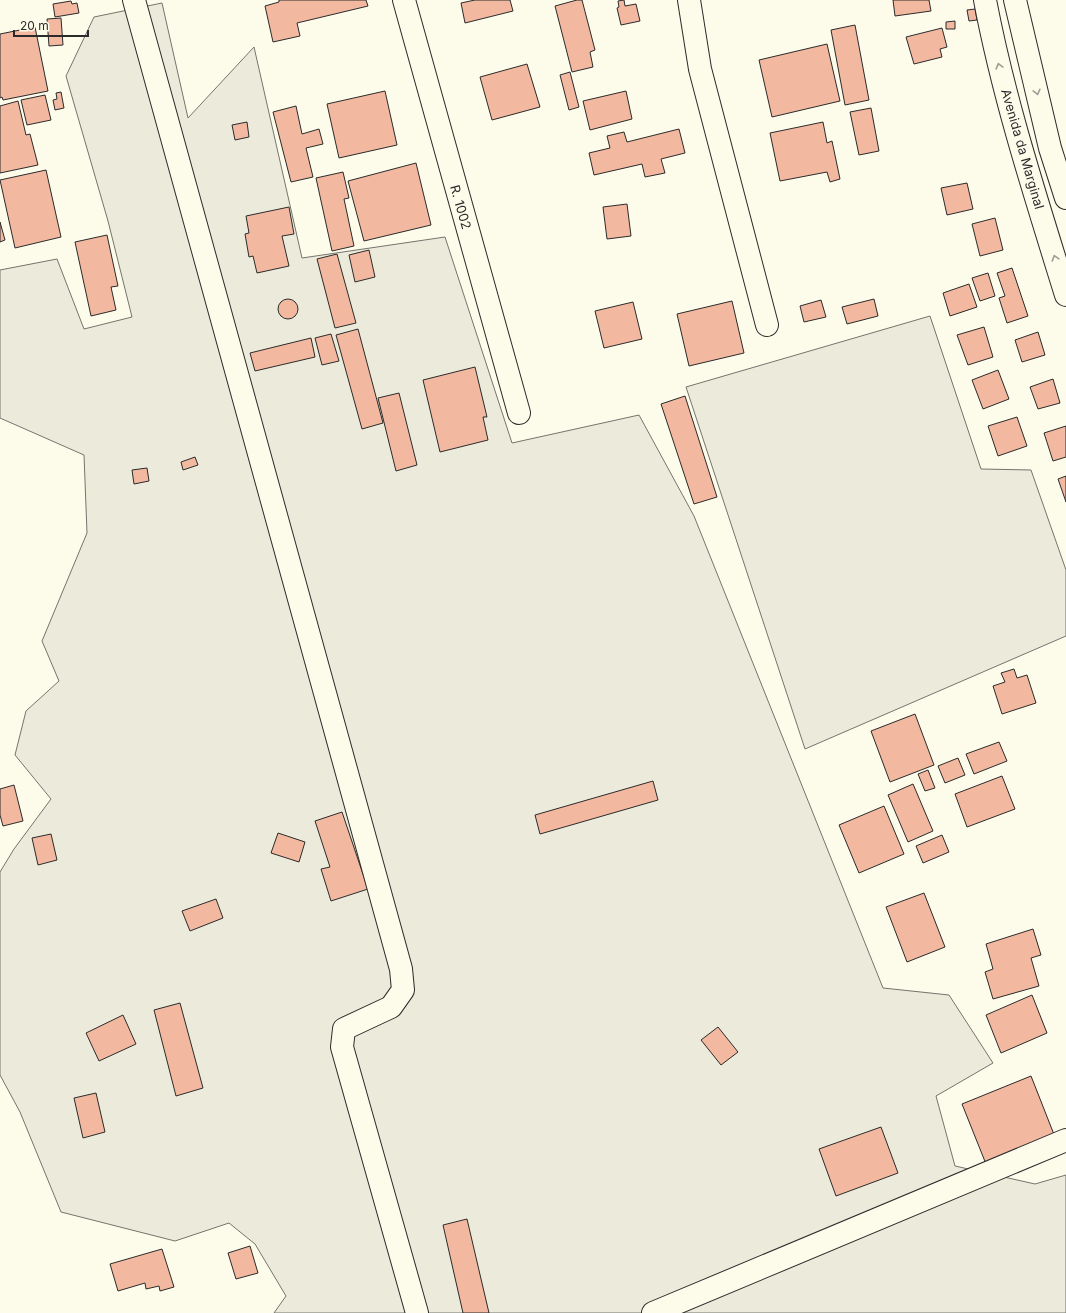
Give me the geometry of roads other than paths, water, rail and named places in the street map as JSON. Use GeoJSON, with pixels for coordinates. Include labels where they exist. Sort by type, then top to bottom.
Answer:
{"type":"FeatureCollection","features":[{"type":"Feature","properties":{"kind":"street"},"geometry":{"type":"LineString","coordinates":[[134,0],[401,969],[403,990],[391,1007],[344,1029],[342,1047],[417,1313]]}},
{"type":"Feature","properties":{"kind":"street","name":"R. 1002"},"geometry":{"type":"LineString","coordinates":[[404,0],[519,413]]}},
{"type":"Feature","properties":{"kind":"street"},"geometry":{"type":"LineString","coordinates":[[689,0],[700,69],[767,325]]}},
{"type":"Feature","properties":{"kind":"street","name":"Avenida da Marginal"},"geometry":{"type":"LineString","coordinates":[[985,0],[993,40],[1015,127],[1066,296]]}},
{"type":"Feature","properties":{"kind":"street","name":"Avenida da Marginal"},"geometry":{"type":"LineString","coordinates":[[1015,0],[1050,148],[1066,198]]}},
{"type":"Feature","properties":{"kind":"street"},"geometry":{"type":"LineString","coordinates":[[653,1313],[1066,1140]]}}]}
